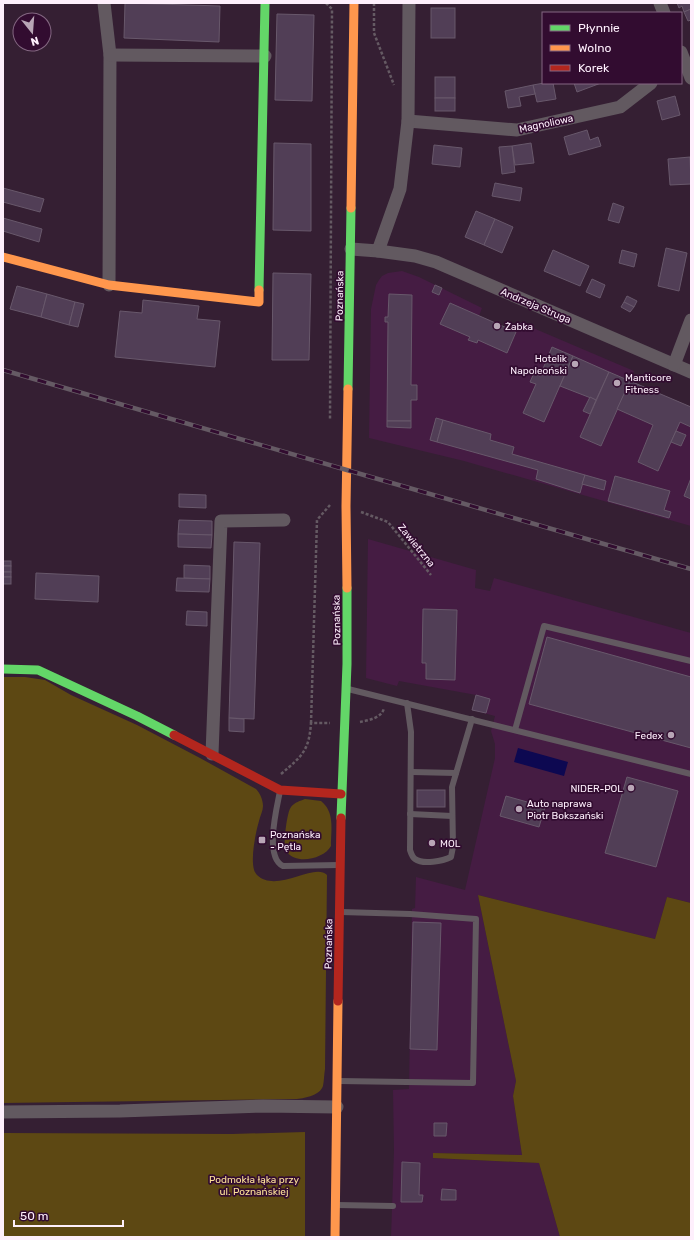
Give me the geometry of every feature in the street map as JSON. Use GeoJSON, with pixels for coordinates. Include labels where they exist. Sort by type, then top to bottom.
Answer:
{"type":"FeatureCollection","features":[{"type":"Feature","properties":{"kind":"main road"},"geometry":{"type":"LineString","coordinates":[[3,257],[108,285],[259,302],[265,3]]}},
{"type":"Feature","properties":{"kind":"main road","name":"Poznańska"},"geometry":{"type":"LineString","coordinates":[[335,1237],[341,794],[347,688],[346,506],[354,3]]}},
{"type":"Feature","properties":{"kind":"main road"},"geometry":{"type":"LineString","coordinates":[[3,669],[38,670],[137,716],[280,790],[341,794]]}},
{"type":"Feature","properties":{"kind":"street"},"geometry":{"type":"LineString","coordinates":[[104,3],[110,55],[108,285]]}},
{"type":"Feature","properties":{"kind":"street"},"geometry":{"type":"LineString","coordinates":[[378,251],[400,189],[408,121],[409,3]]}},
{"type":"Feature","properties":{"kind":"street"},"geometry":{"type":"LineString","coordinates":[[110,55],[265,56]]}},
{"type":"Feature","properties":{"kind":"street"},"geometry":{"type":"LineString","coordinates":[[682,58],[691,78]]}},
{"type":"Feature","properties":{"kind":"street","name":"Magnoliowa"},"geometry":{"type":"LineString","coordinates":[[408,121],[517,130],[620,107],[650,84]]}},
{"type":"Feature","properties":{"kind":"street","name":"Andrzeja Struga"},"geometry":{"type":"LineString","coordinates":[[351,249],[415,256],[436,262],[691,372]]}},
{"type":"Feature","properties":{"kind":"street"},"geometry":{"type":"LineString","coordinates":[[674,365],[691,320]]}},
{"type":"Feature","properties":{"kind":"street"},"geometry":{"type":"LineString","coordinates":[[212,754],[221,521],[284,520]]}},
{"type":"Feature","properties":{"kind":"street"},"geometry":{"type":"LineString","coordinates":[[3,1112],[120,1111],[263,1106],[337,1106]]}},
{"type":"Feature","properties":{"kind":"lane"},"geometry":{"type":"LineString","coordinates":[[515,730],[544,626],[691,661]]}},
{"type":"Feature","properties":{"kind":"lane"},"geometry":{"type":"LineString","coordinates":[[347,688],[691,774]]}},
{"type":"Feature","properties":{"kind":"lane"},"geometry":{"type":"LineString","coordinates":[[407,703],[411,732],[412,772],[410,850],[415,859],[418,860],[432,862],[451,857],[453,847],[452,787],[472,719]]}},
{"type":"Feature","properties":{"kind":"lane"},"geometry":{"type":"LineString","coordinates":[[412,772],[456,773]]}},
{"type":"Feature","properties":{"kind":"lane"},"geometry":{"type":"LineString","coordinates":[[280,790],[273,835],[275,854],[278,863],[283,866],[340,864]]}},
{"type":"Feature","properties":{"kind":"lane"},"geometry":{"type":"LineString","coordinates":[[410,814],[452,816]]}},
{"type":"Feature","properties":{"kind":"lane"},"geometry":{"type":"LineString","coordinates":[[337,1081],[473,1084],[476,935],[476,920],[410,914],[340,912]]}},
{"type":"Feature","properties":{"kind":"lane"},"geometry":{"type":"LineString","coordinates":[[336,1205],[393,1206]]}},
{"type":"Feature","properties":{"kind":"path"},"geometry":{"type":"LineString","coordinates":[[326,3],[332,9],[330,420]]}},
{"type":"Feature","properties":{"kind":"path"},"geometry":{"type":"LineString","coordinates":[[374,3],[374,33],[396,92]]}},
{"type":"Feature","properties":{"kind":"path"},"geometry":{"type":"LineString","coordinates":[[311,723],[316,520],[331,504]]}},
{"type":"Feature","properties":{"kind":"path","name":"Zawietrzna"},"geometry":{"type":"LineString","coordinates":[[346,506],[388,522],[431,575]]}},
{"type":"Feature","properties":{"kind":"shaded area"},"geometry":{"type":"Polygon","coordinates":[[[402,271],[419,277],[482,308],[479,316],[515,331],[519,322],[634,371],[630,381],[691,407],[691,526],[464,461],[369,438],[371,309],[376,285],[382,276],[388,273],[402,271]]]}},
{"type":"Feature","properties":{"kind":"shaded area"},"geometry":{"type":"Polygon","coordinates":[[[368,539],[476,570],[475,588],[490,591],[494,578],[691,633],[691,903],[667,897],[655,939],[478,895],[516,1081],[513,1096],[522,1155],[433,1153],[433,1158],[539,1163],[560,1237],[391,1237],[394,1151],[393,1090],[409,1089],[412,909],[415,908],[416,877],[465,890],[495,758],[495,744],[491,731],[495,716],[472,710],[476,695],[399,681],[397,686],[366,678],[368,539]]]}},
{"type":"Feature","properties":{"kind":"shaded area"},"geometry":{"type":"Polygon","coordinates":[[[518,748],[568,762],[564,776],[514,762],[518,748]]]}},
{"type":"Feature","properties":{"kind":"green space"},"geometry":{"type":"Polygon","coordinates":[[[3,677],[25,677],[45,680],[71,695],[137,725],[256,789],[261,797],[263,810],[259,819],[256,833],[253,865],[254,871],[257,875],[265,880],[285,880],[313,872],[321,872],[327,875],[325,1069],[323,1086],[319,1092],[308,1097],[297,1099],[3,1103],[3,677]]]}},
{"type":"Feature","properties":{"kind":"green space"},"geometry":{"type":"Polygon","coordinates":[[[305,799],[321,801],[328,810],[331,822],[331,846],[327,851],[310,859],[291,856],[285,848],[287,820],[291,807],[305,799]]]}},
{"type":"Feature","properties":{"kind":"green space"},"geometry":{"type":"Polygon","coordinates":[[[478,895],[655,939],[667,897],[691,903],[691,1237],[560,1237],[539,1163],[433,1158],[433,1153],[522,1155],[513,1096],[516,1081],[478,895]]]}},
{"type":"Feature","properties":{"kind":"green space","name":"Podmokła łąka przy ul. Poznańskiej"},"geometry":{"type":"Polygon","coordinates":[[[305,1132],[305,1237],[3,1237],[3,1133],[232,1134],[305,1132]]]}},
{"type":"Feature","properties":{"kind":"building"},"geometry":{"type":"Polygon","coordinates":[[[125,3],[220,6],[219,42],[124,38],[125,3]]]}},
{"type":"Feature","properties":{"kind":"building"},"geometry":{"type":"Polygon","coordinates":[[[677,3],[691,3],[691,9],[684,12],[682,6],[679,8],[677,3]]]}},
{"type":"Feature","properties":{"kind":"building"},"geometry":{"type":"Polygon","coordinates":[[[431,8],[455,8],[455,38],[431,38],[431,8]]]}},
{"type":"Feature","properties":{"kind":"building"},"geometry":{"type":"Polygon","coordinates":[[[691,9],[691,20],[688,21],[684,12],[691,9]]]}},
{"type":"Feature","properties":{"kind":"building"},"geometry":{"type":"Polygon","coordinates":[[[277,14],[314,15],[312,101],[275,100],[277,14]]]}},
{"type":"Feature","properties":{"kind":"building"},"geometry":{"type":"Polygon","coordinates":[[[435,77],[455,77],[455,98],[435,98],[435,77]]]}},
{"type":"Feature","properties":{"kind":"building"},"geometry":{"type":"Polygon","coordinates":[[[553,84],[556,99],[537,102],[533,85],[553,84]]]}},
{"type":"Feature","properties":{"kind":"building"},"geometry":{"type":"Polygon","coordinates":[[[574,84],[598,84],[577,92],[574,84]]]}},
{"type":"Feature","properties":{"kind":"building"},"geometry":{"type":"Polygon","coordinates":[[[533,85],[535,94],[519,97],[521,106],[508,108],[505,91],[533,85]]]}},
{"type":"Feature","properties":{"kind":"building"},"geometry":{"type":"Polygon","coordinates":[[[675,96],[680,115],[662,120],[657,101],[675,96]]]}},
{"type":"Feature","properties":{"kind":"building"},"geometry":{"type":"Polygon","coordinates":[[[435,98],[455,98],[455,111],[435,111],[435,98]]]}},
{"type":"Feature","properties":{"kind":"building"},"geometry":{"type":"Polygon","coordinates":[[[587,130],[590,140],[598,137],[601,146],[569,155],[564,137],[587,130]]]}},
{"type":"Feature","properties":{"kind":"building"},"geometry":{"type":"Polygon","coordinates":[[[274,143],[311,144],[311,231],[273,230],[274,143]]]}},
{"type":"Feature","properties":{"kind":"building"},"geometry":{"type":"Polygon","coordinates":[[[531,143],[534,163],[515,165],[512,146],[531,143]]]}},
{"type":"Feature","properties":{"kind":"building"},"geometry":{"type":"Polygon","coordinates":[[[434,145],[462,148],[460,167],[432,164],[434,145]]]}},
{"type":"Feature","properties":{"kind":"building"},"geometry":{"type":"Polygon","coordinates":[[[512,146],[515,172],[502,174],[499,147],[512,146]]]}},
{"type":"Feature","properties":{"kind":"building"},"geometry":{"type":"Polygon","coordinates":[[[690,157],[691,184],[670,185],[668,159],[690,157]]]}},
{"type":"Feature","properties":{"kind":"building"},"geometry":{"type":"Polygon","coordinates":[[[495,183],[522,188],[520,201],[492,196],[495,183]]]}},
{"type":"Feature","properties":{"kind":"building"},"geometry":{"type":"Polygon","coordinates":[[[3,188],[44,199],[40,212],[3,202],[3,188]]]}},
{"type":"Feature","properties":{"kind":"building"},"geometry":{"type":"Polygon","coordinates":[[[613,203],[624,207],[619,223],[608,220],[613,203]]]}},
{"type":"Feature","properties":{"kind":"building"},"geometry":{"type":"Polygon","coordinates":[[[476,211],[495,219],[484,245],[465,237],[476,211]]]}},
{"type":"Feature","properties":{"kind":"building"},"geometry":{"type":"Polygon","coordinates":[[[3,218],[42,229],[39,242],[3,231],[3,218]]]}},
{"type":"Feature","properties":{"kind":"building"},"geometry":{"type":"Polygon","coordinates":[[[495,219],[513,227],[502,253],[484,245],[495,219]]]}},
{"type":"Feature","properties":{"kind":"building"},"geometry":{"type":"Polygon","coordinates":[[[666,248],[687,253],[679,291],[658,286],[666,248]]]}},
{"type":"Feature","properties":{"kind":"building"},"geometry":{"type":"Polygon","coordinates":[[[553,250],[589,266],[580,286],[544,271],[553,250]]]}},
{"type":"Feature","properties":{"kind":"building"},"geometry":{"type":"Polygon","coordinates":[[[622,250],[637,254],[634,267],[619,263],[622,250]]]}},
{"type":"Feature","properties":{"kind":"building"},"geometry":{"type":"Polygon","coordinates":[[[273,273],[311,274],[309,360],[272,360],[273,273]]]}},
{"type":"Feature","properties":{"kind":"building"},"geometry":{"type":"Polygon","coordinates":[[[592,279],[605,285],[600,298],[586,292],[592,279]]]}},
{"type":"Feature","properties":{"kind":"building"},"geometry":{"type":"Polygon","coordinates":[[[435,285],[442,288],[439,295],[432,292],[435,285]]]}},
{"type":"Feature","properties":{"kind":"building"},"geometry":{"type":"Polygon","coordinates":[[[17,286],[47,294],[41,317],[10,309],[17,286]]]}},
{"type":"Feature","properties":{"kind":"building"},"geometry":{"type":"Polygon","coordinates":[[[47,294],[75,302],[69,325],[41,317],[47,294]]]}},
{"type":"Feature","properties":{"kind":"building"},"geometry":{"type":"Polygon","coordinates":[[[389,294],[412,295],[411,385],[417,385],[417,400],[411,400],[411,421],[387,421],[388,322],[385,322],[385,317],[388,317],[389,294]]]}},
{"type":"Feature","properties":{"kind":"building"},"geometry":{"type":"Polygon","coordinates":[[[627,296],[637,301],[634,307],[624,302],[627,296]]]}},
{"type":"Feature","properties":{"kind":"building"},"geometry":{"type":"Polygon","coordinates":[[[143,300],[199,306],[197,319],[220,321],[215,367],[115,357],[120,311],[142,313],[143,300]]]}},
{"type":"Feature","properties":{"kind":"building"},"geometry":{"type":"Polygon","coordinates":[[[75,302],[84,304],[78,327],[69,325],[75,302]]]}},
{"type":"Feature","properties":{"kind":"building"},"geometry":{"type":"Polygon","coordinates":[[[624,302],[634,307],[630,312],[621,307],[624,302]]]}},
{"type":"Feature","properties":{"kind":"building"},"geometry":{"type":"Polygon","coordinates":[[[450,303],[516,332],[507,353],[478,340],[477,343],[468,340],[470,337],[440,324],[450,303]]]}},
{"type":"Feature","properties":{"kind":"building"},"geometry":{"type":"Polygon","coordinates":[[[552,347],[573,356],[544,422],[523,413],[536,384],[530,382],[534,373],[540,376],[552,347]]]}},
{"type":"Feature","properties":{"kind":"building"},"geometry":{"type":"Polygon","coordinates":[[[573,356],[609,372],[596,400],[560,386],[573,356]]]}},
{"type":"Feature","properties":{"kind":"building"},"geometry":{"type":"Polygon","coordinates":[[[609,372],[630,381],[601,446],[580,437],[609,372]]]}},
{"type":"Feature","properties":{"kind":"building"},"geometry":{"type":"Polygon","coordinates":[[[630,381],[691,407],[691,427],[680,422],[658,471],[638,462],[653,425],[617,409],[630,381]]]}},
{"type":"Feature","properties":{"kind":"building"},"geometry":{"type":"Polygon","coordinates":[[[590,397],[596,400],[590,414],[583,411],[590,397]]]}},
{"type":"Feature","properties":{"kind":"building"},"geometry":{"type":"Polygon","coordinates":[[[436,418],[443,420],[437,442],[430,440],[436,418]]]}},
{"type":"Feature","properties":{"kind":"building"},"geometry":{"type":"Polygon","coordinates":[[[443,420],[491,434],[490,440],[514,447],[512,454],[585,475],[580,493],[536,479],[538,470],[437,442],[443,420]]]}},
{"type":"Feature","properties":{"kind":"building"},"geometry":{"type":"Polygon","coordinates":[[[387,421],[411,421],[411,428],[387,427],[387,421]]]}},
{"type":"Feature","properties":{"kind":"building"},"geometry":{"type":"Polygon","coordinates":[[[676,431],[686,435],[681,446],[671,442],[676,431]]]}},
{"type":"Feature","properties":{"kind":"building"},"geometry":{"type":"Polygon","coordinates":[[[585,475],[606,481],[604,490],[582,484],[585,475]]]}},
{"type":"Feature","properties":{"kind":"building"},"geometry":{"type":"Polygon","coordinates":[[[615,476],[670,491],[664,510],[671,512],[669,518],[608,501],[615,476]]]}},
{"type":"Feature","properties":{"kind":"building"},"geometry":{"type":"Polygon","coordinates":[[[691,478],[691,499],[684,496],[691,478]]]}},
{"type":"Feature","properties":{"kind":"building"},"geometry":{"type":"Polygon","coordinates":[[[179,494],[206,495],[206,508],[179,507],[179,494]]]}},
{"type":"Feature","properties":{"kind":"building"},"geometry":{"type":"Polygon","coordinates":[[[179,520],[212,521],[212,535],[178,534],[179,520]]]}},
{"type":"Feature","properties":{"kind":"building"},"geometry":{"type":"Polygon","coordinates":[[[178,534],[212,535],[211,548],[178,547],[178,534]]]}},
{"type":"Feature","properties":{"kind":"building"},"geometry":{"type":"Polygon","coordinates":[[[234,542],[260,543],[254,719],[229,718],[234,542]]]}},
{"type":"Feature","properties":{"kind":"building"},"geometry":{"type":"Polygon","coordinates":[[[3,561],[11,561],[11,566],[3,566],[3,561]]]}},
{"type":"Feature","properties":{"kind":"building"},"geometry":{"type":"Polygon","coordinates":[[[184,565],[210,566],[210,579],[184,578],[184,565]]]}},
{"type":"Feature","properties":{"kind":"building"},"geometry":{"type":"Polygon","coordinates":[[[3,566],[11,566],[11,572],[3,572],[3,566]]]}},
{"type":"Feature","properties":{"kind":"building"},"geometry":{"type":"Polygon","coordinates":[[[3,572],[11,572],[11,577],[3,577],[3,572]]]}},
{"type":"Feature","properties":{"kind":"building"},"geometry":{"type":"Polygon","coordinates":[[[36,573],[99,576],[98,602],[35,599],[36,573]]]}},
{"type":"Feature","properties":{"kind":"building"},"geometry":{"type":"Polygon","coordinates":[[[3,577],[11,577],[11,584],[3,584],[3,577]]]}},
{"type":"Feature","properties":{"kind":"building"},"geometry":{"type":"Polygon","coordinates":[[[177,578],[210,579],[209,592],[176,591],[177,578]]]}},
{"type":"Feature","properties":{"kind":"building"},"geometry":{"type":"Polygon","coordinates":[[[423,609],[457,610],[455,680],[426,679],[426,663],[422,663],[423,609]]]}},
{"type":"Feature","properties":{"kind":"building"},"geometry":{"type":"Polygon","coordinates":[[[187,611],[207,612],[207,626],[186,625],[187,611]]]}},
{"type":"Feature","properties":{"kind":"building"},"geometry":{"type":"Polygon","coordinates":[[[547,637],[691,677],[691,748],[529,704],[547,637]]]}},
{"type":"Feature","properties":{"kind":"building"},"geometry":{"type":"Polygon","coordinates":[[[476,695],[490,699],[486,713],[472,710],[476,695]]]}},
{"type":"Feature","properties":{"kind":"building"},"geometry":{"type":"Polygon","coordinates":[[[229,718],[244,719],[244,732],[229,731],[229,718]]]}},
{"type":"Feature","properties":{"kind":"building"},"geometry":{"type":"Polygon","coordinates":[[[627,777],[678,791],[656,867],[605,853],[627,777]]]}},
{"type":"Feature","properties":{"kind":"building"},"geometry":{"type":"Polygon","coordinates":[[[417,790],[445,790],[445,807],[417,807],[417,790]]]}},
{"type":"Feature","properties":{"kind":"building"},"geometry":{"type":"Polygon","coordinates":[[[506,796],[545,807],[539,827],[500,816],[506,796]]]}},
{"type":"Feature","properties":{"kind":"building"},"geometry":{"type":"Polygon","coordinates":[[[413,922],[441,923],[437,1050],[410,1049],[413,922]]]}},
{"type":"Feature","properties":{"kind":"building"},"geometry":{"type":"Polygon","coordinates":[[[434,1123],[447,1123],[446,1136],[434,1136],[434,1123]]]}},
{"type":"Feature","properties":{"kind":"building"},"geometry":{"type":"Polygon","coordinates":[[[402,1162],[420,1163],[419,1195],[423,1195],[422,1202],[401,1202],[402,1162]]]}},
{"type":"Feature","properties":{"kind":"building"},"geometry":{"type":"Polygon","coordinates":[[[442,1189],[456,1190],[456,1200],[441,1200],[442,1189]]]}},
{"type":"Feature","properties":{"kind":"railway"},"geometry":{"type":"LineString","coordinates":[[3,370],[691,569]]}},
{"type":"Feature","properties":{"kind":"traffic: fast"},"geometry":{"type":"LineString","coordinates":[[259,290],[265,3]]}},
{"type":"Feature","properties":{"kind":"traffic: fast"},"geometry":{"type":"LineString","coordinates":[[348,389],[351,208]]}},
{"type":"Feature","properties":{"kind":"traffic: fast"},"geometry":{"type":"LineString","coordinates":[[341,818],[347,664],[347,588]]}},
{"type":"Feature","properties":{"kind":"traffic: fast"},"geometry":{"type":"LineString","coordinates":[[3,669],[38,670],[174,735]]}},
{"type":"Feature","properties":{"kind":"traffic: slow"},"geometry":{"type":"LineString","coordinates":[[351,208],[354,3]]}},
{"type":"Feature","properties":{"kind":"traffic: slow"},"geometry":{"type":"LineString","coordinates":[[3,257],[109,285],[259,302],[259,290]]}},
{"type":"Feature","properties":{"kind":"traffic: slow"},"geometry":{"type":"LineString","coordinates":[[347,588],[346,506],[348,389]]}},
{"type":"Feature","properties":{"kind":"traffic: slow"},"geometry":{"type":"LineString","coordinates":[[335,1237],[338,1001]]}},
{"type":"Feature","properties":{"kind":"traffic: jam"},"geometry":{"type":"LineString","coordinates":[[174,735],[280,790],[341,794]]}},
{"type":"Feature","properties":{"kind":"traffic: jam"},"geometry":{"type":"LineString","coordinates":[[338,1001],[341,818]]}},
{"type":"Feature","properties":{"kind":"place","name":"Żabka"},"geometry":{"type":"Point","coordinates":[497,326]}},
{"type":"Feature","properties":{"kind":"place","name":"Hotelik Napoleoński"},"geometry":{"type":"Point","coordinates":[575,364]}},
{"type":"Feature","properties":{"kind":"place","name":"Manticore Fitness"},"geometry":{"type":"Point","coordinates":[617,383]}},
{"type":"Feature","properties":{"kind":"place","name":"Fedex"},"geometry":{"type":"Point","coordinates":[671,735]}},
{"type":"Feature","properties":{"kind":"place","name":"NIDER-POL"},"geometry":{"type":"Point","coordinates":[631,788]}},
{"type":"Feature","properties":{"kind":"place","name":"Auto naprawa Piotr Bokszański"},"geometry":{"type":"Point","coordinates":[519,809]}},
{"type":"Feature","properties":{"kind":"place","name":"Poznańska - Pętla"},"geometry":{"type":"Point","coordinates":[262,840]}},
{"type":"Feature","properties":{"kind":"place","name":"MOL"},"geometry":{"type":"Point","coordinates":[432,843]}}]}
